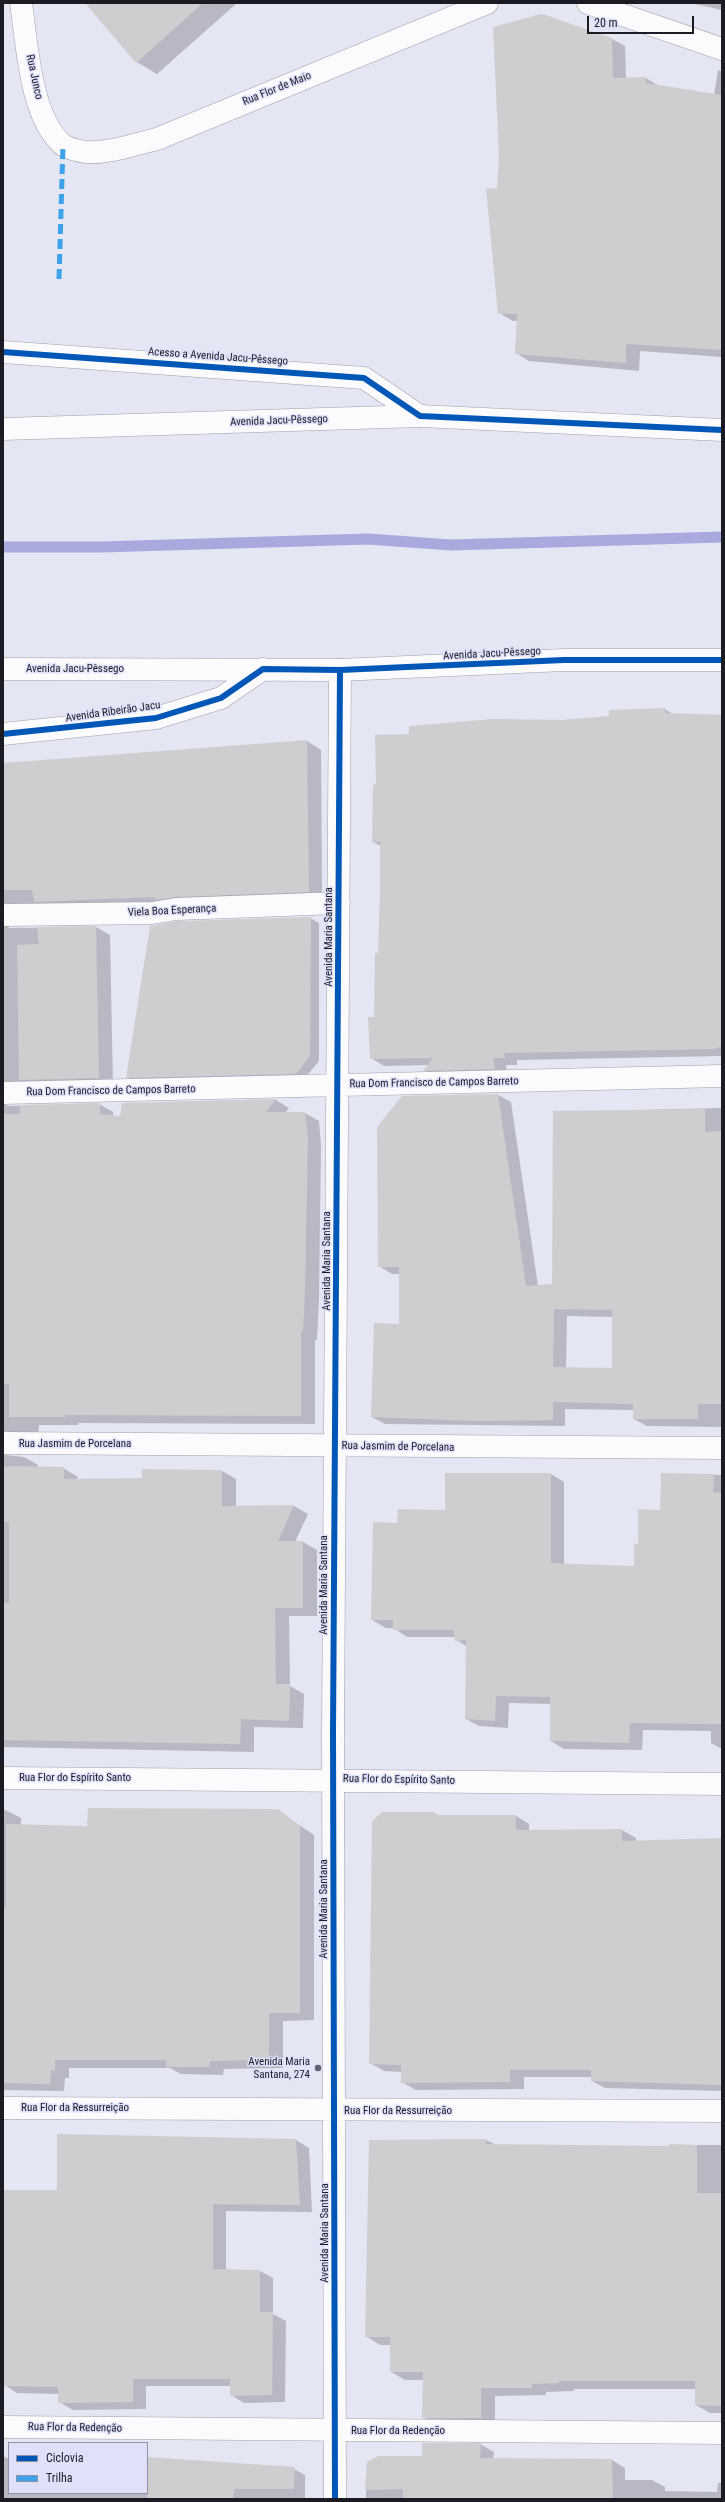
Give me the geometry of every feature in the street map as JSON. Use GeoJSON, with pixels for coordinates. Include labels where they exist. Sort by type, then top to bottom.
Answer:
{"type":"FeatureCollection","features":[{"type":"Feature","properties":{"kind":"main road","name":"Rua Junco"},"geometry":{"type":"LineString","coordinates":[[21,3],[34,85],[50,128],[63,145]]}},
{"type":"Feature","properties":{"kind":"main road","name":"Rua Flor de Maio"},"geometry":{"type":"LineString","coordinates":[[63,145],[86,152],[110,149],[157,139],[487,3]]}},
{"type":"Feature","properties":{"kind":"main road"},"geometry":{"type":"LineString","coordinates":[[588,3],[634,11],[722,48]]}},
{"type":"Feature","properties":{"kind":"main road","name":"Acesso a Avenida Jacu-Pêssego"},"geometry":{"type":"LineString","coordinates":[[3,352],[364,378],[420,416]]}},
{"type":"Feature","properties":{"kind":"main road","name":"Avenida Jacu-Pêssego"},"geometry":{"type":"LineString","coordinates":[[3,429],[420,416],[722,430]]}},
{"type":"Feature","properties":{"kind":"main road","name":"Avenida Jacu-Pêssego"},"geometry":{"type":"LineString","coordinates":[[3,669],[340,670],[564,660],[722,660]]}},
{"type":"Feature","properties":{"kind":"main road","name":"Avenida Ribeirão Jacu"},"geometry":{"type":"LineString","coordinates":[[3,734],[156,718],[221,698],[263,669]]}},
{"type":"Feature","properties":{"kind":"main road","name":"Avenida Maria Santana"},"geometry":{"type":"LineString","coordinates":[[335,2499],[334,1779],[340,670]]}},
{"type":"Feature","properties":{"kind":"main road","name":"Viela Boa Esperança"},"geometry":{"type":"LineString","coordinates":[[6,915],[152,913],[176,909],[339,903]]}},
{"type":"Feature","properties":{"kind":"main road","name":"Rua Dom Francisco de Campos Barreto"},"geometry":{"type":"LineString","coordinates":[[3,1093],[722,1076]]}},
{"type":"Feature","properties":{"kind":"main road","name":"Rua Jasmim de Porcelana"},"geometry":{"type":"LineString","coordinates":[[3,1444],[722,1448]]}},
{"type":"Feature","properties":{"kind":"main road","name":"Rua Flor do Espírito Santo"},"geometry":{"type":"LineString","coordinates":[[3,1778],[334,1779],[722,1784]]}},
{"type":"Feature","properties":{"kind":"main road","name":"Rua Flor da Ressurreição"},"geometry":{"type":"LineString","coordinates":[[3,2108],[722,2111]]}},
{"type":"Feature","properties":{"kind":"main road","name":"Rua Flor da Redenção"},"geometry":{"type":"LineString","coordinates":[[3,2427],[722,2434]]}},
{"type":"Feature","properties":{"kind":"building"},"geometry":{"type":"Polygon","coordinates":[[[85,3],[203,3],[136,63],[85,3]]]}},
{"type":"Feature","properties":{"kind":"building"},"geometry":{"type":"Polygon","coordinates":[[[541,14],[612,38],[613,78],[646,77],[646,83],[722,95],[722,350],[626,344],[626,363],[515,354],[517,314],[498,314],[486,189],[497,188],[499,156],[493,27],[541,14]]]}},
{"type":"Feature","properties":{"kind":"building"},"geometry":{"type":"Polygon","coordinates":[[[665,708],[665,713],[722,715],[722,1047],[713,1049],[504,1053],[505,1058],[493,1058],[495,1069],[423,1071],[433,1058],[370,1059],[368,1017],[374,1017],[375,953],[378,953],[380,891],[380,842],[372,842],[373,785],[376,784],[375,735],[409,734],[409,726],[493,719],[562,720],[609,716],[609,710],[665,708]]]}},
{"type":"Feature","properties":{"kind":"building"},"geometry":{"type":"Polygon","coordinates":[[[307,740],[309,892],[176,897],[154,900],[155,897],[34,902],[32,890],[3,890],[3,763],[307,740]]]}},
{"type":"Feature","properties":{"kind":"building"},"geometry":{"type":"Polygon","coordinates":[[[311,917],[310,1056],[296,1074],[126,1078],[150,926],[177,921],[311,917]]]}},
{"type":"Feature","properties":{"kind":"building"},"geometry":{"type":"Polygon","coordinates":[[[96,926],[99,1078],[19,1080],[17,945],[39,944],[37,927],[96,926]]]}},
{"type":"Feature","properties":{"kind":"building"},"geometry":{"type":"Polygon","coordinates":[[[498,1094],[526,1286],[552,1284],[553,1111],[705,1109],[705,1132],[722,1131],[722,1404],[698,1404],[698,1419],[633,1419],[633,1404],[553,1402],[553,1420],[476,1421],[371,1417],[374,1323],[399,1324],[399,1267],[378,1267],[377,1127],[402,1096],[498,1094]],[[554,1309],[553,1367],[612,1368],[612,1310],[554,1309]]]}},
{"type":"Feature","properties":{"kind":"building"},"geometry":{"type":"Polygon","coordinates":[[[276,1099],[266,1112],[305,1112],[308,1138],[305,1290],[303,1332],[301,1332],[301,1416],[65,1415],[65,1417],[9,1417],[9,1384],[3,1384],[3,1114],[20,1114],[20,1105],[100,1103],[100,1114],[120,1116],[122,1103],[276,1099]]]}},
{"type":"Feature","properties":{"kind":"building"},"geometry":{"type":"Polygon","coordinates":[[[8,1466],[64,1467],[64,1479],[142,1478],[142,1469],[222,1470],[222,1506],[294,1505],[278,1541],[303,1541],[303,1608],[275,1608],[276,1684],[290,1684],[289,1721],[241,1719],[240,1744],[3,1740],[3,1603],[9,1603],[9,1522],[3,1522],[3,1468],[8,1466]]]}},
{"type":"Feature","properties":{"kind":"building"},"geometry":{"type":"Polygon","coordinates":[[[445,1473],[551,1473],[551,1563],[634,1566],[634,1543],[638,1544],[638,1509],[660,1510],[661,1473],[714,1474],[713,1492],[722,1493],[722,1724],[630,1723],[629,1743],[550,1741],[550,1697],[496,1696],[495,1721],[465,1719],[466,1640],[455,1641],[453,1630],[393,1630],[393,1620],[371,1620],[373,1522],[397,1523],[398,1509],[445,1510],[445,1473]]]}},
{"type":"Feature","properties":{"kind":"building"},"geometry":{"type":"Polygon","coordinates":[[[88,1808],[278,1809],[300,1826],[300,2013],[269,2013],[269,2060],[210,2061],[209,2067],[166,2067],[166,2060],[55,2060],[55,2071],[51,2070],[50,2084],[3,2083],[3,1908],[6,1908],[6,1824],[87,1826],[88,1808]]]}},
{"type":"Feature","properties":{"kind":"building"},"geometry":{"type":"Polygon","coordinates":[[[382,1812],[435,1812],[435,1815],[516,1815],[516,1830],[622,1829],[622,1841],[722,1838],[722,2085],[591,2081],[591,2070],[510,2070],[510,2082],[401,2083],[401,2065],[369,2064],[372,1821],[382,1812]]]}},
{"type":"Feature","properties":{"kind":"building"},"geometry":{"type":"Polygon","coordinates":[[[57,2134],[296,2139],[300,2205],[213,2204],[213,2269],[260,2270],[260,2312],[273,2312],[272,2395],[230,2396],[230,2379],[133,2379],[133,2402],[58,2403],[58,2387],[3,2386],[3,2190],[57,2190],[57,2134]]]}},
{"type":"Feature","properties":{"kind":"building"},"geometry":{"type":"Polygon","coordinates":[[[486,2139],[486,2144],[697,2145],[697,2193],[722,2193],[722,2406],[695,2405],[695,2381],[559,2381],[559,2383],[532,2384],[532,2388],[481,2388],[481,2418],[422,2418],[423,2372],[390,2372],[390,2337],[365,2337],[369,2140],[486,2139]]]}},
{"type":"Feature","properties":{"kind":"building"},"geometry":{"type":"Polygon","coordinates":[[[422,2443],[481,2443],[480,2458],[612,2459],[613,2499],[403,2499],[403,2489],[365,2490],[367,2462],[378,2456],[422,2456],[422,2443]]]}},
{"type":"Feature","properties":{"kind":"building"},"geometry":{"type":"Polygon","coordinates":[[[148,2457],[295,2467],[294,2489],[234,2489],[233,2499],[147,2499],[148,2457]]]}},
{"type":"Feature","properties":{"kind":"waterway"},"geometry":{"type":"LineString","coordinates":[[3,547],[101,547],[368,539],[451,545],[722,537]]}},
{"type":"Feature","properties":{"kind":"marked path"},"geometry":{"type":"LineString","coordinates":[[59,279],[63,145]]}},
{"type":"Feature","properties":{"kind":"cycle path"},"geometry":{"type":"LineString","coordinates":[[3,352],[364,378],[420,416],[722,430]]}},
{"type":"Feature","properties":{"kind":"cycle path"},"geometry":{"type":"LineString","coordinates":[[3,734],[156,718],[221,698],[263,669],[340,670],[564,660],[722,660]]}},
{"type":"Feature","properties":{"kind":"cycle path"},"geometry":{"type":"LineString","coordinates":[[335,2499],[333,1731],[340,670]]}},
{"type":"Feature","properties":{"kind":"place","name":"Avenida Maria Santana, 274"},"geometry":{"type":"Point","coordinates":[318,2068]}}]}
